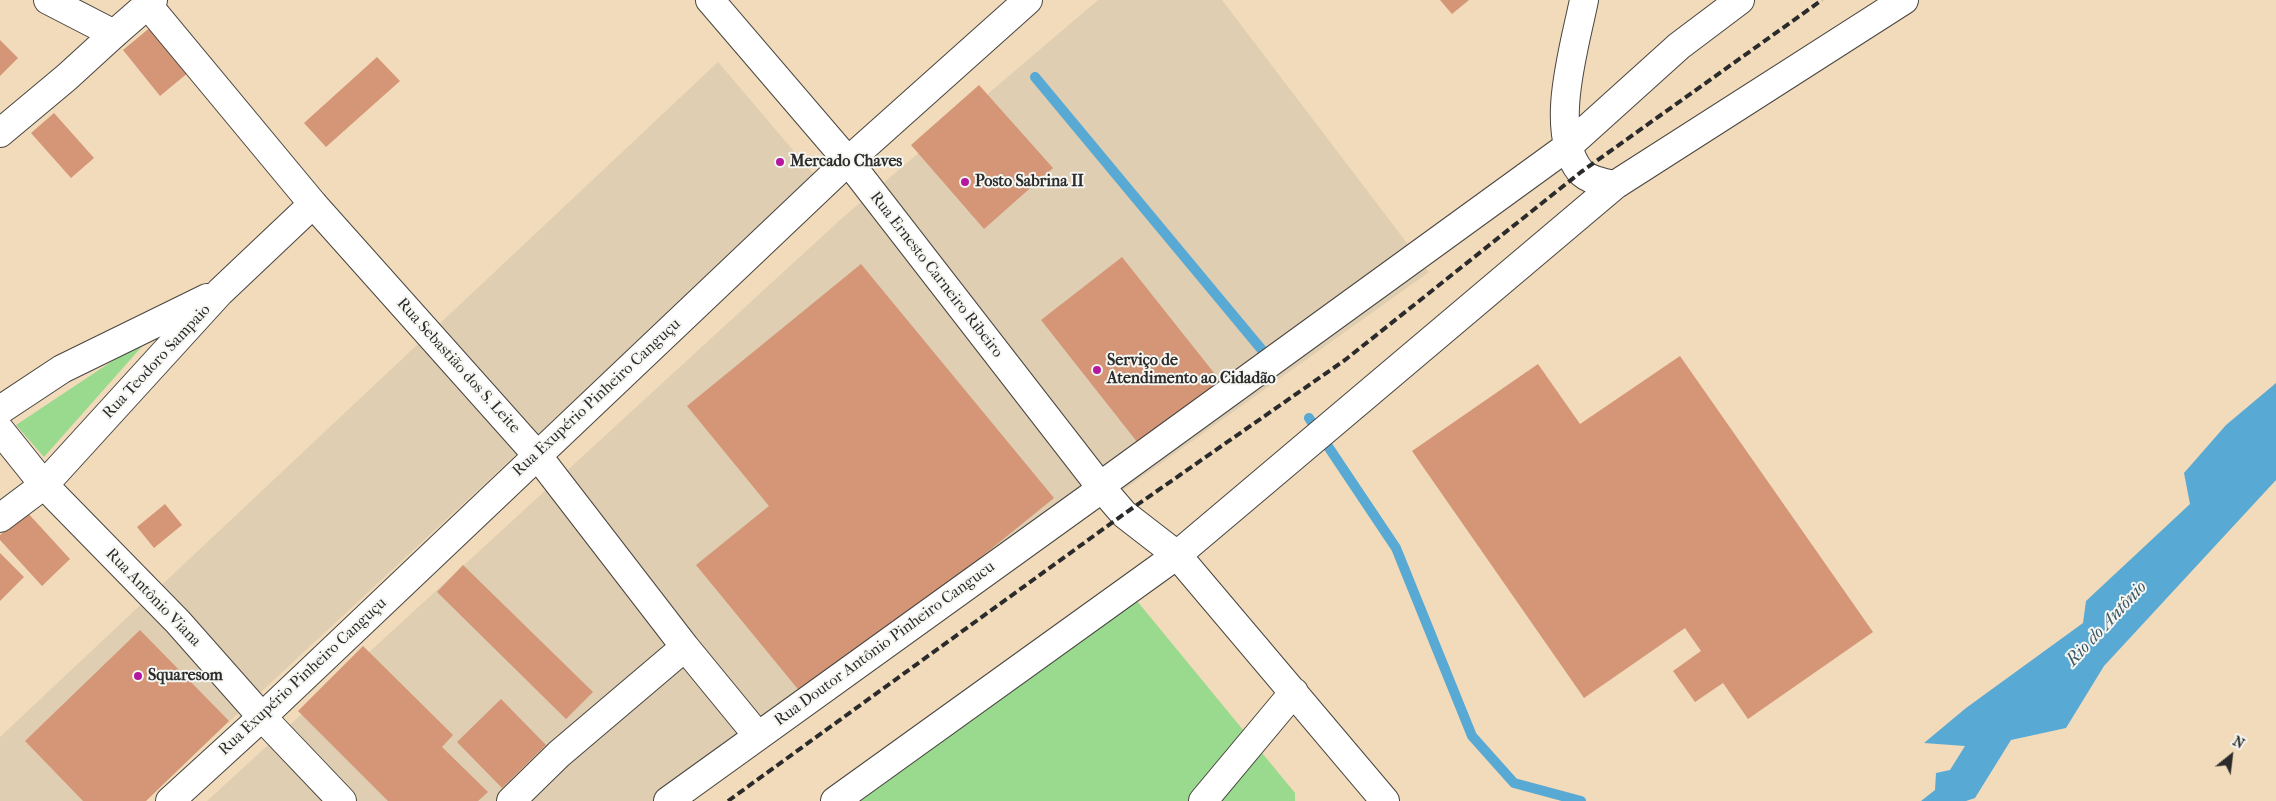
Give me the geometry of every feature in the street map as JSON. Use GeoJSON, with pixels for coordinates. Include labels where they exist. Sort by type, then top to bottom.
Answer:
{"type":"FeatureCollection","features":[{"type":"Feature","properties":{"kind":"street"},"geometry":{"type":"LineString","coordinates":[[48,0],[114,34]]}},
{"type":"Feature","properties":{"kind":"street","name":"Rua Ernesto Carneiro Ribeiro"},"geometry":{"type":"LineString","coordinates":[[710,0],[848,161],[1100,486],[1124,514],[1177,555],[1385,801]]}},
{"type":"Feature","properties":{"kind":"street"},"geometry":{"type":"LineString","coordinates":[[1584,0],[1565,90],[1567,147],[1581,172],[1598,182],[1615,185]]}},
{"type":"Feature","properties":{"kind":"street","name":"Rua Doutor Antônio Pinheiro Cangucu"},"geometry":{"type":"LineString","coordinates":[[668,801],[1097,492],[1100,486],[1567,147],[1679,46],[1740,0]]}},
{"type":"Feature","properties":{"kind":"street"},"geometry":{"type":"LineString","coordinates":[[835,801],[1177,555],[1615,185],[1904,0]]}},
{"type":"Feature","properties":{"kind":"street","name":"Rua Exupério Pinheiro Canguçu"},"geometry":{"type":"LineString","coordinates":[[170,801],[262,717],[848,161],[1027,1]]}},
{"type":"Feature","properties":{"kind":"street"},"geometry":{"type":"LineString","coordinates":[[0,133],[67,77],[150,2]]}},
{"type":"Feature","properties":{"kind":"street","name":"Rua Sebastião dos S. Leite"},"geometry":{"type":"LineString","coordinates":[[150,2],[313,204],[537,455],[685,647],[758,736]]}},
{"type":"Feature","properties":{"kind":"street","name":"Rua Teodoro Sampaio"},"geometry":{"type":"LineString","coordinates":[[0,518],[44,485],[220,292],[313,204]]}},
{"type":"Feature","properties":{"kind":"street"},"geometry":{"type":"LineString","coordinates":[[0,410],[62,369],[220,292]]}},
{"type":"Feature","properties":{"kind":"street","name":"Rua Antônio Viana"},"geometry":{"type":"LineString","coordinates":[[0,430],[44,485],[178,622],[262,717],[342,801]]}},
{"type":"Feature","properties":{"kind":"street"},"geometry":{"type":"LineString","coordinates":[[511,801],[560,754],[685,647]]}},
{"type":"Feature","properties":{"kind":"street"},"geometry":{"type":"LineString","coordinates":[[1203,801],[1294,692]]}},
{"type":"Feature","properties":{"kind":"shaded area"},"geometry":{"type":"Polygon","coordinates":[[[1098,0],[1222,0],[1429,272],[688,801],[207,801],[840,220],[1098,0]]]}},
{"type":"Feature","properties":{"kind":"shaded area"},"geometry":{"type":"Polygon","coordinates":[[[718,62],[815,176],[144,801],[0,801],[0,737],[718,62]]]}},
{"type":"Feature","properties":{"kind":"green space"},"geometry":{"type":"Polygon","coordinates":[[[153,334],[44,457],[16,425],[153,334]]]}},
{"type":"Feature","properties":{"kind":"green space"},"geometry":{"type":"Polygon","coordinates":[[[1137,601],[1295,793],[1295,801],[859,801],[1081,634],[1137,601]]]}},
{"type":"Feature","properties":{"kind":"water","name":"Rio do Antônio"},"geometry":{"type":"Polygon","coordinates":[[[2276,383],[2276,480],[2104,666],[2066,728],[2011,740],[1975,798],[1966,801],[1921,801],[1935,790],[1936,773],[1950,770],[1965,746],[1924,743],[1966,708],[2083,623],[2086,601],[2190,504],[2184,473],[2226,425],[2276,383]]]}},
{"type":"Feature","properties":{"kind":"building"},"geometry":{"type":"Polygon","coordinates":[[[1440,0],[1469,0],[1452,14],[1440,0]]]}},
{"type":"Feature","properties":{"kind":"building"},"geometry":{"type":"Polygon","coordinates":[[[152,26],[189,72],[160,96],[123,50],[152,26]]]}},
{"type":"Feature","properties":{"kind":"building"},"geometry":{"type":"Polygon","coordinates":[[[0,40],[18,58],[0,76],[0,40]]]}},
{"type":"Feature","properties":{"kind":"building"},"geometry":{"type":"Polygon","coordinates":[[[377,57],[400,81],[326,147],[304,123],[377,57]]]}},
{"type":"Feature","properties":{"kind":"building"},"geometry":{"type":"Polygon","coordinates":[[[979,85],[1053,168],[984,229],[911,145],[979,85]]]}},
{"type":"Feature","properties":{"kind":"building"},"geometry":{"type":"Polygon","coordinates":[[[54,113],[94,158],[71,178],[31,133],[54,113]]]}},
{"type":"Feature","properties":{"kind":"building"},"geometry":{"type":"Polygon","coordinates":[[[1122,257],[1226,388],[1145,452],[1041,320],[1122,257]]]}},
{"type":"Feature","properties":{"kind":"building"},"geometry":{"type":"Polygon","coordinates":[[[861,264],[1054,498],[806,699],[696,565],[769,506],[687,406],[861,264]]]}},
{"type":"Feature","properties":{"kind":"building"},"geometry":{"type":"Polygon","coordinates":[[[1680,356],[1873,632],[1748,719],[1723,683],[1695,702],[1673,671],[1701,651],[1685,628],[1584,698],[1412,451],[1538,364],[1580,424],[1680,356]]]}},
{"type":"Feature","properties":{"kind":"building"},"geometry":{"type":"Polygon","coordinates":[[[165,504],[182,525],[154,548],[137,527],[165,504]]]}},
{"type":"Feature","properties":{"kind":"building"},"geometry":{"type":"Polygon","coordinates":[[[26,511],[70,559],[42,586],[0,540],[0,535],[26,511]]]}},
{"type":"Feature","properties":{"kind":"building"},"geometry":{"type":"Polygon","coordinates":[[[0,553],[24,577],[0,601],[0,553]]]}},
{"type":"Feature","properties":{"kind":"building"},"geometry":{"type":"Polygon","coordinates":[[[463,565],[593,692],[566,719],[437,592],[463,565]]]}},
{"type":"Feature","properties":{"kind":"building","name":"Squaresom"},"geometry":{"type":"Polygon","coordinates":[[[140,630],[229,721],[146,801],[83,801],[25,741],[140,630]]]}},
{"type":"Feature","properties":{"kind":"building"},"geometry":{"type":"Polygon","coordinates":[[[363,646],[453,735],[442,747],[488,792],[478,801],[388,801],[298,711],[363,646]]]}},
{"type":"Feature","properties":{"kind":"building"},"geometry":{"type":"Polygon","coordinates":[[[501,699],[546,745],[502,788],[457,742],[501,699]]]}},
{"type":"Feature","properties":{"kind":"waterway"},"geometry":{"type":"LineString","coordinates":[[1035,77],[1267,356]]}},
{"type":"Feature","properties":{"kind":"waterway"},"geometry":{"type":"LineString","coordinates":[[1309,418],[1396,548],[1472,736],[1514,783],[1581,801]]}},
{"type":"Feature","properties":{"kind":"railway"},"geometry":{"type":"LineString","coordinates":[[728,801],[1124,514],[1345,360],[1581,172],[1822,0]]}},
{"type":"Feature","properties":{"kind":"place","name":"Mercado Chaves"},"geometry":{"type":"Point","coordinates":[780,162]}},
{"type":"Feature","properties":{"kind":"place","name":"Posto Sabrina II"},"geometry":{"type":"Point","coordinates":[965,182]}},
{"type":"Feature","properties":{"kind":"place","name":"Serviço de Atendimento ao Cidadão"},"geometry":{"type":"Point","coordinates":[1097,370]}},
{"type":"Feature","properties":{"kind":"place","name":"Squaresom"},"geometry":{"type":"Point","coordinates":[138,676]}}]}
